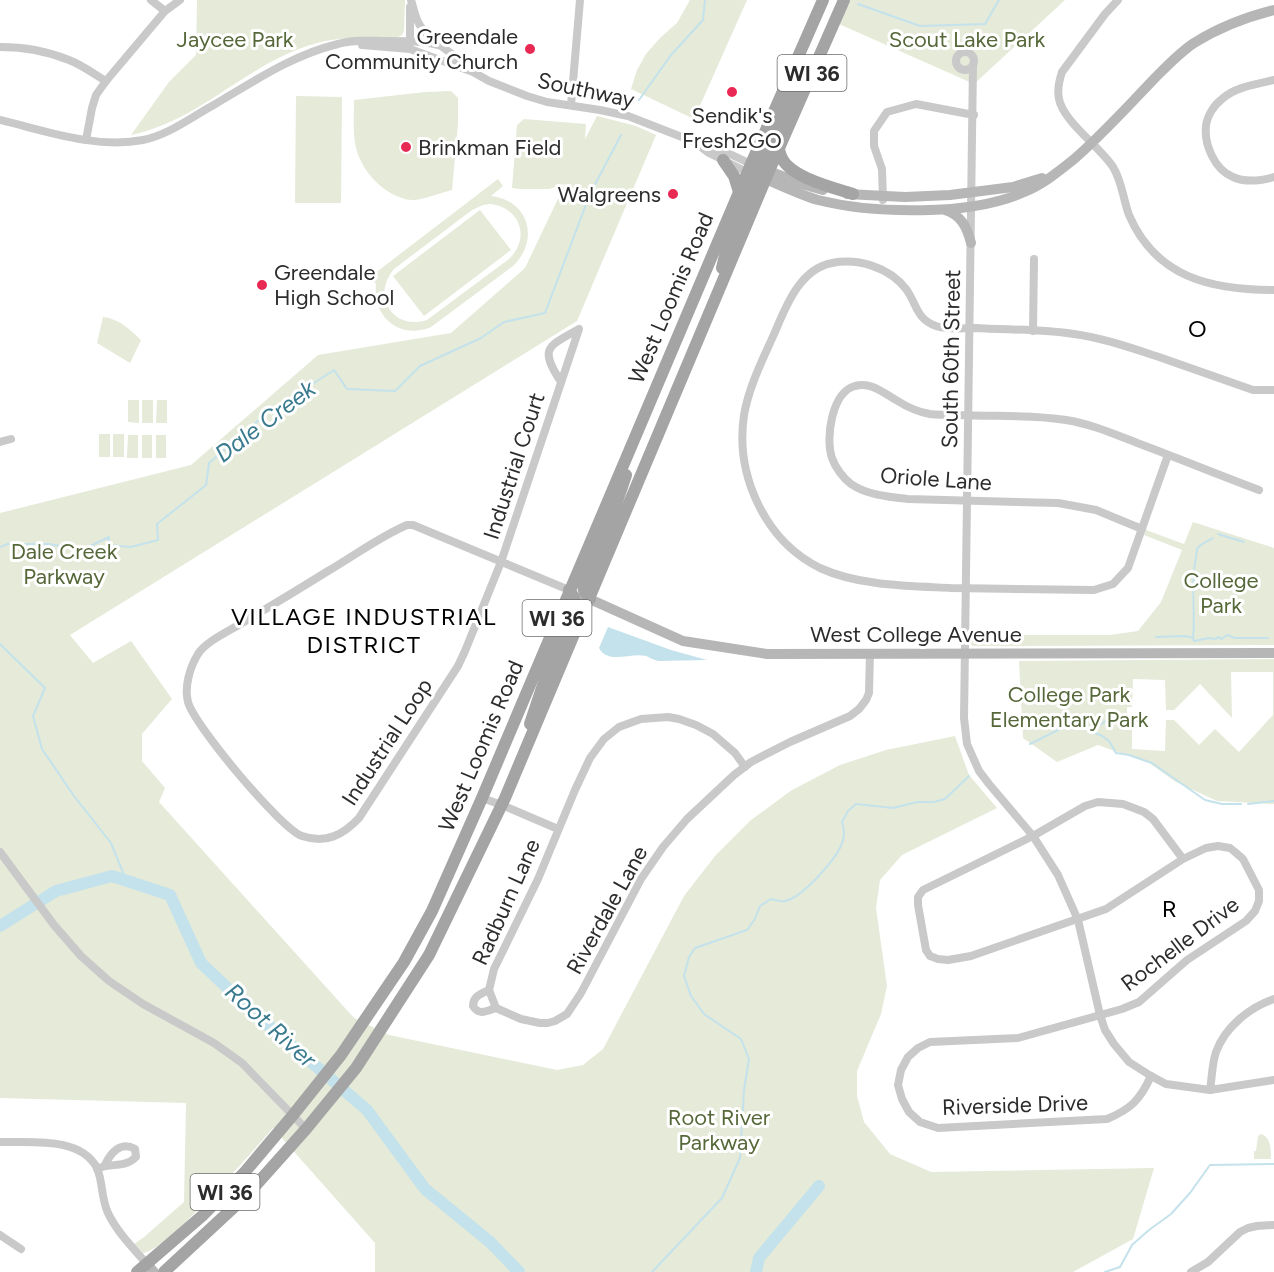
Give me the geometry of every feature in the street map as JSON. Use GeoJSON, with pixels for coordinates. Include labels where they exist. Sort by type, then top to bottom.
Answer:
{"type":"FeatureCollection","features":[{"type":"Feature","properties":{"kind":"main road","name":"WI 36"},"geometry":{"type":"LineString","coordinates":[[759,172],[794,88],[811,27],[823,0]]}},
{"type":"Feature","properties":{"kind":"main road","name":"West Loomis Road"},"geometry":{"type":"LineString","coordinates":[[146,1269],[244,1173],[293,1115],[343,1052],[404,962],[432,911],[482,798],[739,192],[779,147],[844,0]]}},
{"type":"Feature","properties":{"kind":"main road"},"geometry":{"type":"LineString","coordinates":[[779,147],[781,158],[797,172],[820,183],[853,194]]}},
{"type":"Feature","properties":{"kind":"main road"},"geometry":{"type":"LineString","coordinates":[[723,160],[734,176],[739,192]]}},
{"type":"Feature","properties":{"kind":"main road","name":"West Loomis Road"},"geometry":{"type":"LineString","coordinates":[[164,1272],[247,1195],[317,1116],[360,1062],[429,955],[502,805],[590,599],[714,301],[759,172]]}},
{"type":"Feature","properties":{"kind":"main road"},"geometry":{"type":"LineString","coordinates":[[590,599],[583,585],[609,526],[626,477],[633,440]]}},
{"type":"Feature","properties":{"kind":"main road"},"geometry":{"type":"LineString","coordinates":[[520,763],[533,710],[575,603],[569,590]]}},
{"type":"Feature","properties":{"kind":"street"},"geometry":{"type":"LineString","coordinates":[[151,0],[165,11]]}},
{"type":"Feature","properties":{"kind":"street"},"geometry":{"type":"LineString","coordinates":[[86,140],[96,95],[165,11],[180,0]]}},
{"type":"Feature","properties":{"kind":"street"},"geometry":{"type":"LineString","coordinates":[[410,45],[411,0]]}},
{"type":"Feature","properties":{"kind":"street","name":"Southway"},"geometry":{"type":"LineString","coordinates":[[411,0],[420,26],[473,72]]}},
{"type":"Feature","properties":{"kind":"street"},"geometry":{"type":"LineString","coordinates":[[572,105],[580,0]]}},
{"type":"Feature","properties":{"kind":"street"},"geometry":{"type":"LineString","coordinates":[[1118,0],[1062,72],[1059,100],[1064,114],[1114,168],[1128,213],[1139,235],[1160,259],[1180,273],[1212,285],[1245,290],[1274,290]]}},
{"type":"Feature","properties":{"kind":"street"},"geometry":{"type":"LineString","coordinates":[[759,172],[817,199],[836,204],[910,210],[972,207],[991,203],[1038,186],[1074,159],[1192,44],[1240,21],[1274,10]]}},
{"type":"Feature","properties":{"kind":"street","name":"Southway"},"geometry":{"type":"LineString","coordinates":[[0,120],[86,140],[112,142],[144,140],[169,131],[282,65],[340,43],[410,45],[423,41],[442,46]]}},
{"type":"Feature","properties":{"kind":"street","name":"Southway"},"geometry":{"type":"LineString","coordinates":[[410,45],[527,96],[547,102],[628,116],[732,155],[759,172]]}},
{"type":"Feature","properties":{"kind":"street"},"geometry":{"type":"LineString","coordinates":[[0,47],[24,48],[70,60],[106,81]]}},
{"type":"Feature","properties":{"kind":"street","name":"South 60th Street"},"geometry":{"type":"LineString","coordinates":[[974,65],[964,653],[964,718],[968,744],[979,771],[1033,836],[1058,875],[1078,920],[1105,1030],[1129,1062],[1166,1084],[1210,1090],[1274,1080]]}},
{"type":"Feature","properties":{"kind":"street"},"geometry":{"type":"LineString","coordinates":[[1274,80],[1239,89],[1222,98],[1212,111],[1206,125],[1212,155],[1221,169],[1233,177],[1250,181],[1274,177]]}},
{"type":"Feature","properties":{"kind":"street"},"geometry":{"type":"LineString","coordinates":[[882,209],[882,169],[874,146],[874,131],[887,112],[916,104],[974,115]]}},
{"type":"Feature","properties":{"kind":"street","name":"Southway"},"geometry":{"type":"LineString","coordinates":[[692,141],[723,160],[759,172]]}},
{"type":"Feature","properties":{"kind":"street"},"geometry":{"type":"LineString","coordinates":[[759,172],[840,193],[883,197],[926,197],[972,193],[1012,187],[1054,174]]}},
{"type":"Feature","properties":{"kind":"street"},"geometry":{"type":"LineString","coordinates":[[942,209],[952,212],[962,220],[971,243]]}},
{"type":"Feature","properties":{"kind":"street"},"geometry":{"type":"LineString","coordinates":[[1033,330],[1034,259]]}},
{"type":"Feature","properties":{"kind":"street"},"geometry":{"type":"LineString","coordinates":[[1168,455],[1128,568],[1113,584],[1094,590],[966,588],[879,584],[850,578],[821,568],[802,556],[784,542],[755,499],[746,475],[742,443],[744,414],[753,384],[788,301],[810,272],[829,263],[847,261],[869,264],[891,274],[906,289],[922,318],[935,326],[951,329],[1033,330],[1112,341],[1253,390],[1274,390]]}},
{"type":"Feature","properties":{"kind":"street","name":"Industrial Court"},"geometry":{"type":"LineString","coordinates":[[501,562],[579,329],[559,340],[549,350],[548,360],[561,382]]}},
{"type":"Feature","properties":{"kind":"street","name":"Oriole Lane"},"geometry":{"type":"LineString","coordinates":[[1142,528],[1096,510],[1058,502],[908,499],[886,497],[863,490],[841,474],[832,458],[831,420],[838,399],[847,388],[868,385],[878,388],[914,410],[930,414],[1028,416],[1066,420],[1102,430],[1259,490]]}},
{"type":"Feature","properties":{"kind":"street"},"geometry":{"type":"LineString","coordinates":[[0,442],[11,439]]}},
{"type":"Feature","properties":{"kind":"street","name":"Industrial Loop"},"geometry":{"type":"LineString","coordinates":[[501,562],[458,666],[359,818],[341,834],[315,839],[301,836],[285,824],[214,744],[193,715],[187,701],[187,681],[196,656],[201,650],[215,639],[406,525],[413,525],[569,590]]}},
{"type":"Feature","properties":{"kind":"street","name":"West College Avenue"},"geometry":{"type":"LineString","coordinates":[[569,590],[683,641],[767,654],[1274,653]]}},
{"type":"Feature","properties":{"kind":"street","name":"Riverdale Lane"},"geometry":{"type":"LineString","coordinates":[[489,990],[474,999],[473,1006],[478,1012],[496,1008],[521,1019],[540,1023],[555,1021],[567,1014],[581,993],[630,897],[653,861],[687,819],[745,766],[859,710],[869,693],[870,653]]}},
{"type":"Feature","properties":{"kind":"street","name":"Radburn Lane"},"geometry":{"type":"LineString","coordinates":[[489,990],[494,969],[538,879],[590,758],[604,739],[619,727],[641,719],[668,717],[696,725],[713,734],[735,753],[745,766]]}},
{"type":"Feature","properties":{"kind":"street","name":"Radburn Lane"},"geometry":{"type":"LineString","coordinates":[[482,798],[558,830]]}},
{"type":"Feature","properties":{"kind":"street","name":"Rochelle Drive"},"geometry":{"type":"LineString","coordinates":[[1100,1015],[1139,1002],[1187,960],[1246,921],[1255,911],[1259,901],[1259,890],[1243,859],[1230,848],[1218,846],[1206,848],[1183,859],[1106,909],[961,959],[938,959],[930,956],[926,950],[918,897],[923,890],[1033,836],[1085,806],[1098,802],[1124,804],[1144,812],[1153,819],[1183,859]]}},
{"type":"Feature","properties":{"kind":"street"},"geometry":{"type":"LineString","coordinates":[[0,852],[54,925],[81,956],[109,981],[142,1004],[214,1043],[242,1063],[306,1129]]}},
{"type":"Feature","properties":{"kind":"street"},"geometry":{"type":"LineString","coordinates":[[489,990],[496,1008]]}},
{"type":"Feature","properties":{"kind":"street"},"geometry":{"type":"LineString","coordinates":[[1210,1090],[1215,1053],[1222,1041],[1253,1008],[1274,999]]}},
{"type":"Feature","properties":{"kind":"street","name":"Riverside Drive"},"geometry":{"type":"LineString","coordinates":[[1100,1015],[1018,1038],[930,1042],[918,1048],[908,1057],[901,1070],[898,1085],[902,1099],[909,1112],[920,1122],[938,1128],[1107,1119],[1123,1113],[1134,1105],[1144,1091],[1150,1076]]}},
{"type":"Feature","properties":{"kind":"street"},"geometry":{"type":"LineString","coordinates":[[0,1142],[54,1143],[71,1146],[92,1160],[100,1179],[107,1211],[146,1269]]}},
{"type":"Feature","properties":{"kind":"street"},"geometry":{"type":"LineString","coordinates":[[97,1169],[105,1165]]}},
{"type":"Feature","properties":{"kind":"street"},"geometry":{"type":"LineString","coordinates":[[1191,1272],[1208,1262],[1240,1232],[1257,1226],[1274,1225]]}},
{"type":"Feature","properties":{"kind":"street"},"geometry":{"type":"LineString","coordinates":[[0,1236],[21,1249]]}},
{"type":"Feature","properties":{"kind":"green space","name":"Jaycee Park"},"geometry":{"type":"Polygon","coordinates":[[[197,0],[405,0],[404,31],[398,37],[340,39],[307,46],[262,67],[177,119],[131,135],[169,82],[196,55],[197,0]]]}},
{"type":"Feature","properties":{"kind":"green space"},"geometry":{"type":"Polygon","coordinates":[[[690,0],[747,0],[694,119],[631,89],[637,70],[646,54],[677,23],[690,0]]]}},
{"type":"Feature","properties":{"kind":"green space","name":"Scout Lake Park"},"geometry":{"type":"Polygon","coordinates":[[[849,0],[1065,0],[974,84],[839,24],[849,0]]]}},
{"type":"Feature","properties":{"kind":"green space","name":"Brinkman Field"},"geometry":{"type":"Polygon","coordinates":[[[451,91],[458,98],[452,190],[411,200],[401,198],[382,188],[367,172],[357,153],[354,132],[354,100],[451,91]]]}},
{"type":"Feature","properties":{"kind":"green space"},"geometry":{"type":"Polygon","coordinates":[[[296,96],[342,97],[341,203],[295,203],[296,96]]]}},
{"type":"Feature","properties":{"kind":"green space","name":"Root River Parkway"},"geometry":{"type":"Polygon","coordinates":[[[597,116],[636,126],[656,135],[577,321],[70,635],[93,663],[131,641],[172,699],[142,734],[142,761],[165,788],[159,802],[354,1018],[389,1035],[557,1070],[583,1065],[603,1049],[684,896],[715,856],[751,820],[792,790],[840,765],[886,750],[955,736],[969,775],[997,808],[902,855],[880,880],[876,908],[887,986],[881,1014],[857,1071],[857,1096],[864,1122],[890,1154],[931,1172],[1154,1168],[1133,1239],[1073,1272],[375,1272],[375,1243],[273,1128],[189,1219],[154,1248],[143,1253],[134,1244],[184,1202],[186,1103],[0,1098],[0,513],[191,465],[318,355],[451,333],[525,268],[565,184],[549,189],[512,188],[517,125],[524,119],[586,124],[585,139],[597,116]]]}},
{"type":"Feature","properties":{"kind":"green space"},"geometry":{"type":"Polygon","coordinates":[[[498,179],[503,186],[491,196],[504,199],[514,205],[522,213],[526,223],[528,233],[526,245],[513,266],[431,327],[409,330],[390,323],[383,316],[376,296],[376,284],[370,277],[498,179]],[[483,205],[472,210],[394,269],[387,279],[385,290],[385,300],[389,309],[404,320],[415,322],[427,320],[509,259],[516,251],[521,233],[515,217],[500,206],[483,205]]]}},
{"type":"Feature","properties":{"kind":"green space"},"geometry":{"type":"Polygon","coordinates":[[[480,210],[511,250],[424,316],[393,276],[480,210]]]}},
{"type":"Feature","properties":{"kind":"green space"},"geometry":{"type":"Polygon","coordinates":[[[103,317],[119,322],[141,340],[130,363],[97,343],[103,317]]]}},
{"type":"Feature","properties":{"kind":"green space"},"geometry":{"type":"Polygon","coordinates":[[[128,400],[139,400],[139,423],[128,422],[128,400]]]}},
{"type":"Feature","properties":{"kind":"green space"},"geometry":{"type":"Polygon","coordinates":[[[142,400],[153,400],[153,423],[142,423],[142,400]]]}},
{"type":"Feature","properties":{"kind":"green space"},"geometry":{"type":"Polygon","coordinates":[[[157,400],[167,400],[167,423],[156,423],[157,400]]]}},
{"type":"Feature","properties":{"kind":"green space"},"geometry":{"type":"Polygon","coordinates":[[[99,434],[110,434],[110,457],[99,457],[99,434]]]}},
{"type":"Feature","properties":{"kind":"green space"},"geometry":{"type":"Polygon","coordinates":[[[113,434],[124,434],[124,457],[113,457],[113,434]]]}},
{"type":"Feature","properties":{"kind":"green space"},"geometry":{"type":"Polygon","coordinates":[[[128,435],[138,435],[138,458],[127,458],[128,435]]]}},
{"type":"Feature","properties":{"kind":"green space"},"geometry":{"type":"Polygon","coordinates":[[[142,435],[152,435],[152,458],[142,458],[142,435]]]}},
{"type":"Feature","properties":{"kind":"green space"},"geometry":{"type":"Polygon","coordinates":[[[156,435],[166,435],[166,458],[156,458],[156,435]]]}},
{"type":"Feature","properties":{"kind":"green space","name":"College Park"},"geometry":{"type":"Polygon","coordinates":[[[1193,522],[1274,548],[1274,645],[973,646],[969,643],[968,635],[1110,635],[1138,631],[1161,602],[1182,550],[1144,535],[1146,530],[1184,544],[1193,522]]]}},
{"type":"Feature","properties":{"kind":"green space","name":"College Park Elementary Park"},"geometry":{"type":"Polygon","coordinates":[[[1274,659],[1274,804],[1217,801],[1176,782],[1149,763],[1098,745],[1057,762],[1023,738],[1019,661],[1274,659]],[[1231,672],[1232,718],[1200,684],[1174,710],[1166,710],[1165,680],[1133,679],[1132,707],[1127,707],[1127,723],[1132,725],[1132,749],[1165,751],[1166,720],[1174,720],[1199,745],[1215,729],[1239,752],[1273,715],[1273,672],[1231,672]]]}},
{"type":"Feature","properties":{"kind":"green space"},"geometry":{"type":"Polygon","coordinates":[[[1261,1134],[1269,1141],[1271,1159],[1254,1159],[1258,1136],[1261,1134]]]}},
{"type":"Feature","properties":{"kind":"water"},"geometry":{"type":"Polygon","coordinates":[[[608,627],[671,650],[707,660],[659,661],[640,655],[608,656],[599,648],[608,627]]]}},
{"type":"Feature","properties":{"kind":"waterway","name":"Dale Creek"},"geometry":{"type":"LineString","coordinates":[[639,100],[671,55],[703,20],[705,0]]}},
{"type":"Feature","properties":{"kind":"waterway","name":"Dale Creek"},"geometry":{"type":"LineString","coordinates":[[858,4],[920,26],[985,24],[999,0]]}},
{"type":"Feature","properties":{"kind":"waterway","name":"Dale Creek"},"geometry":{"type":"LineString","coordinates":[[0,547],[8,544],[49,544],[82,550],[109,537],[108,545],[131,547],[158,540],[157,524],[206,485],[209,463],[266,414],[334,370],[347,389],[395,391],[420,366],[481,338],[504,322],[545,313],[590,194],[621,135]]}},
{"type":"Feature","properties":{"kind":"waterway"},"geometry":{"type":"LineString","coordinates":[[1218,534],[1244,542]]}},
{"type":"Feature","properties":{"kind":"waterway"},"geometry":{"type":"LineString","coordinates":[[1193,638],[1193,578],[1197,549],[1213,538]]}},
{"type":"Feature","properties":{"kind":"waterway"},"geometry":{"type":"LineString","coordinates":[[1156,637],[1186,636],[1193,638],[1194,641],[1218,637],[1222,639],[1227,635],[1235,638],[1268,638]]}},
{"type":"Feature","properties":{"kind":"waterway","name":"Dale Creek"},"geometry":{"type":"LineString","coordinates":[[0,644],[45,688],[33,716],[42,749],[74,796],[111,843],[126,880]]}},
{"type":"Feature","properties":{"kind":"waterway"},"geometry":{"type":"LineString","coordinates":[[1091,730],[1116,714]]}},
{"type":"Feature","properties":{"kind":"waterway"},"geometry":{"type":"LineString","coordinates":[[1030,744],[1060,729],[1079,727],[1102,736],[1109,741],[1116,753],[1152,763],[1205,800],[1222,804],[1241,804]]}},
{"type":"Feature","properties":{"kind":"waterway"},"geometry":{"type":"LineString","coordinates":[[652,1272],[722,1198],[740,1158],[744,1090],[749,1059],[741,1039],[704,1014],[691,996],[684,976],[689,957],[695,948],[747,930],[760,906],[771,899],[785,901],[801,893],[810,885],[835,856],[843,840],[842,822],[848,811],[856,804],[893,808],[917,802],[934,802],[945,799],[969,776]]}},
{"type":"Feature","properties":{"kind":"waterway"},"geometry":{"type":"LineString","coordinates":[[1248,804],[1274,801]]}},
{"type":"Feature","properties":{"kind":"waterway","name":"Root River"},"geometry":{"type":"LineString","coordinates":[[0,926],[56,891],[112,876],[170,895],[201,963],[255,1014],[367,1110],[425,1189],[490,1242],[519,1272]]}},
{"type":"Feature","properties":{"kind":"waterway"},"geometry":{"type":"LineString","coordinates":[[1105,1272],[1120,1267],[1132,1245],[1171,1214],[1210,1165],[1274,1164]]}},
{"type":"Feature","properties":{"kind":"waterway","name":"Root River"},"geometry":{"type":"LineString","coordinates":[[756,1272],[759,1258],[819,1186]]}},
{"type":"Feature","properties":{"kind":"place","name":"Greendale Community Church"},"geometry":{"type":"Point","coordinates":[530,49]}},
{"type":"Feature","properties":{"kind":"place","name":"Sendik's Fresh2GO"},"geometry":{"type":"Point","coordinates":[732,92]}},
{"type":"Feature","properties":{"kind":"place","name":"Brinkman Field"},"geometry":{"type":"Point","coordinates":[406,147]}},
{"type":"Feature","properties":{"kind":"place","name":"Walgreens"},"geometry":{"type":"Point","coordinates":[673,194]}},
{"type":"Feature","properties":{"kind":"place","name":"Greendale High School"},"geometry":{"type":"Point","coordinates":[262,285]}},
{"type":"Feature","properties":{"kind":"district","name":"O"},"geometry":{"type":"Point","coordinates":[1198,328]}},
{"type":"Feature","properties":{"kind":"district","name":"VILLAGE INDUSTRIAL DISTRICT"},"geometry":{"type":"Point","coordinates":[364,630]}},
{"type":"Feature","properties":{"kind":"district","name":"R"},"geometry":{"type":"Point","coordinates":[1170,908]}},
{"type":"Feature","properties":{"kind":"park label","name":"Dale Creek Parkway"},"geometry":{"type":"Point","coordinates":[64,564]}}]}
